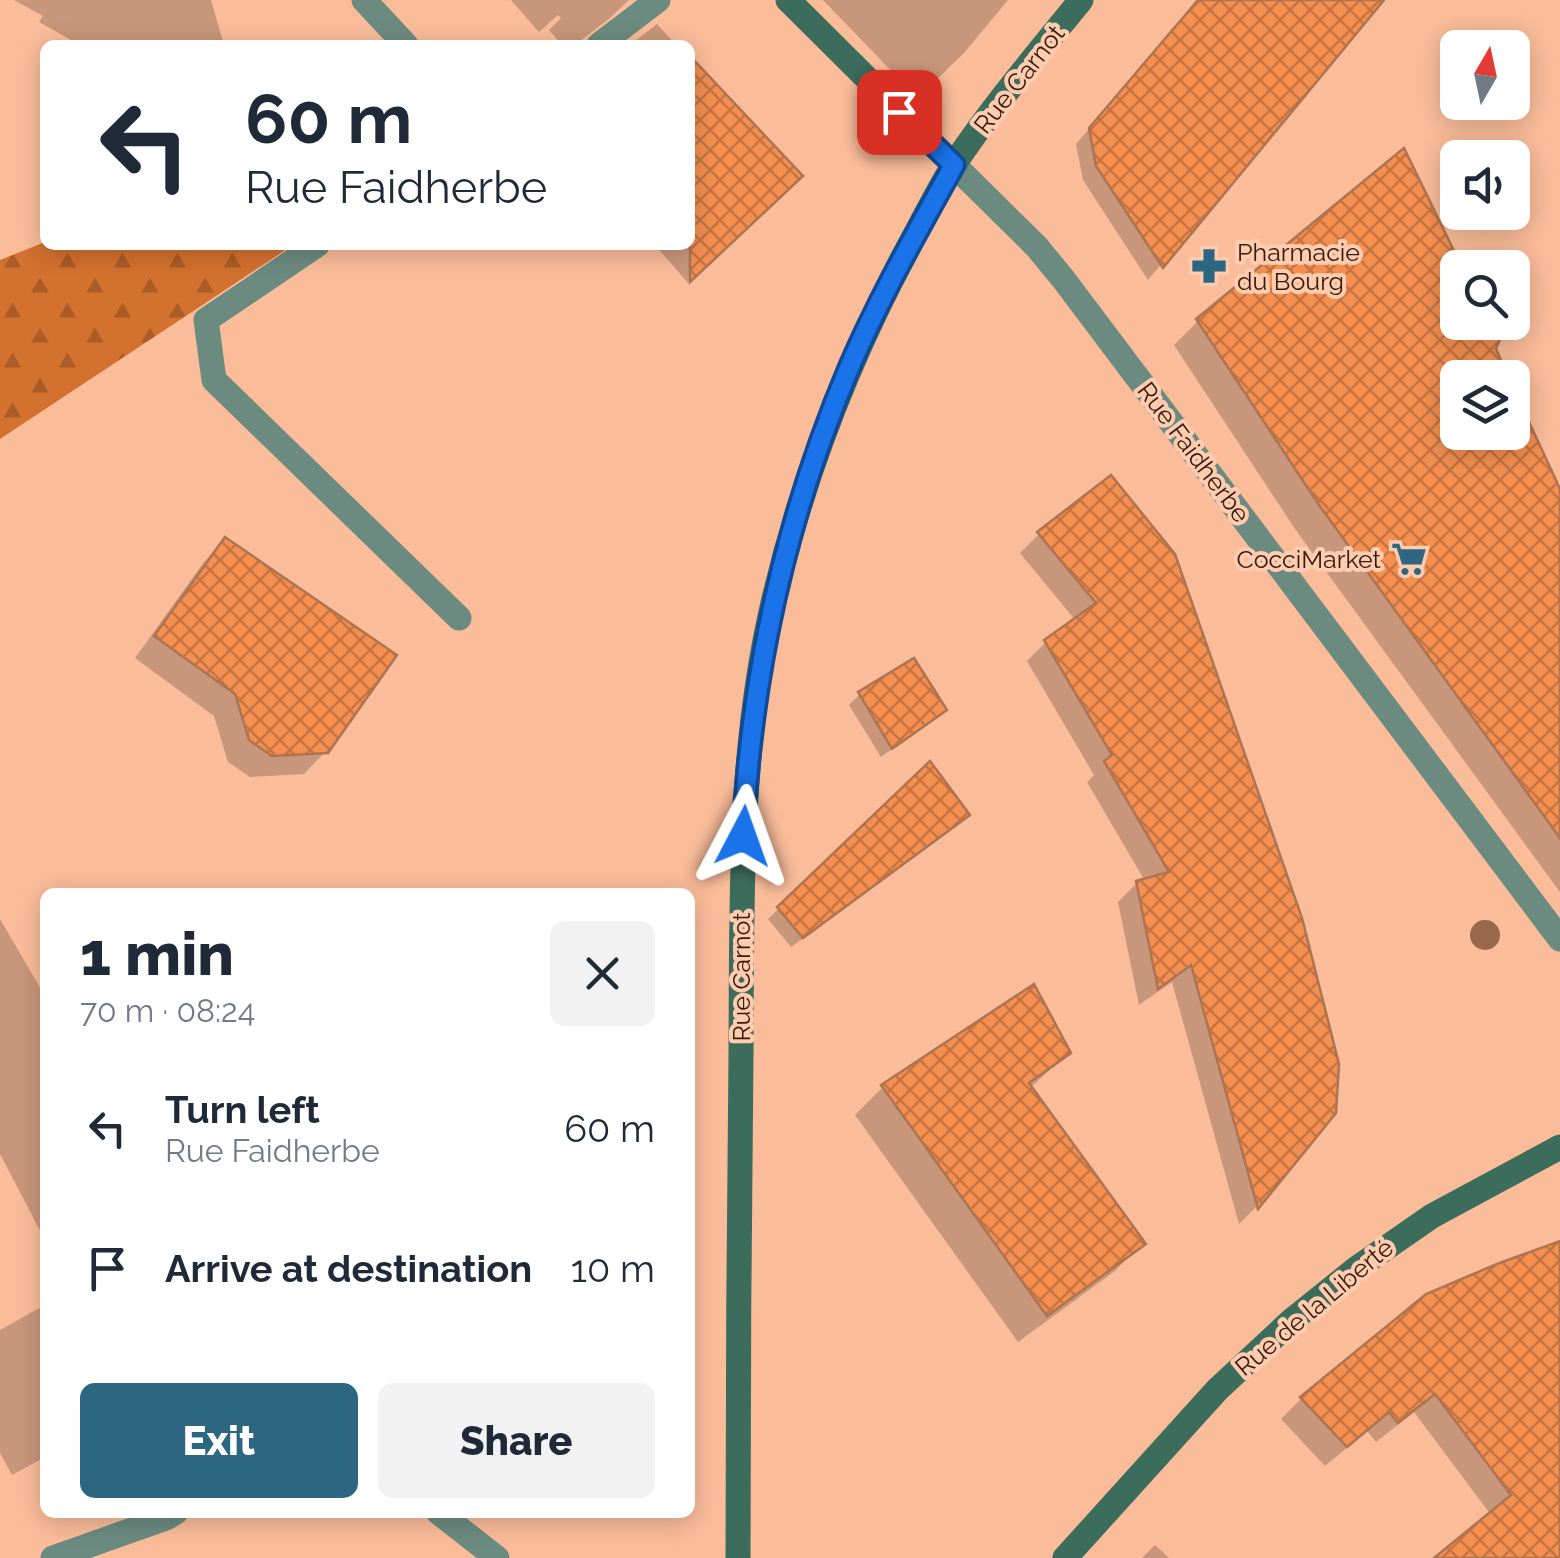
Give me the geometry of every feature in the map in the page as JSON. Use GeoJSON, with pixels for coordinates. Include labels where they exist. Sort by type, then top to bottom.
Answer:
{"type":"FeatureCollection","features":[{"type":"Feature","properties":{"kind":"main road","name":"Rue Faidherbe"},"geometry":{"type":"LineString","coordinates":[[788,0],[954,165]]}},
{"type":"Feature","properties":{"kind":"main road","name":"Rue Carnot"},"geometry":{"type":"LineString","coordinates":[[738,1558],[742,862],[754,704],[772,606],[830,414],[874,314],[954,165],[1081,0]]}},
{"type":"Feature","properties":{"kind":"main road","name":"Rue de la Liberté"},"geometry":{"type":"LineString","coordinates":[[1065,1558],[1217,1390],[1291,1320],[1432,1216],[1560,1147]]}},
{"type":"Feature","properties":{"kind":"street"},"geometry":{"type":"LineString","coordinates":[[364,0],[401,40]]}},
{"type":"Feature","properties":{"kind":"street"},"geometry":{"type":"LineString","coordinates":[[606,40],[658,0]]}},
{"type":"Feature","properties":{"kind":"street","name":"Rue Faidherbe"},"geometry":{"type":"LineString","coordinates":[[954,165],[1037,247],[1064,280],[1560,940]]}},
{"type":"Feature","properties":{"kind":"street"},"geometry":{"type":"LineString","coordinates":[[310,250],[206,320],[214,380],[458,618]]}},
{"type":"Feature","properties":{"kind":"street"},"geometry":{"type":"LineString","coordinates":[[52,1558],[166,1518]]}},
{"type":"Feature","properties":{"kind":"street"},"geometry":{"type":"LineString","coordinates":[[446,1518],[497,1558]]}},
{"type":"Feature","properties":{"kind":"green space"},"geometry":{"type":"Polygon","coordinates":[[[40,244],[40,250],[285,250],[0,439],[0,260],[40,244]]]}},
{"type":"Feature","properties":{"kind":"building"},"geometry":{"type":"Polygon","coordinates":[[[1198,0],[1384,0],[1163,268],[1096,166],[1089,128],[1198,0]]]}},
{"type":"Feature","properties":{"kind":"building"},"geometry":{"type":"Polygon","coordinates":[[[695,61],[803,176],[690,282],[690,250],[695,250],[695,61]]]}},
{"type":"Feature","properties":{"kind":"building"},"geometry":{"type":"Polygon","coordinates":[[[1404,148],[1440,222],[1440,230],[1444,230],[1454,250],[1440,250],[1440,340],[1500,340],[1496,349],[1501,360],[1440,360],[1440,450],[1530,450],[1530,424],[1560,489],[1560,838],[1319,505],[1196,319],[1404,148]]]}},
{"type":"Feature","properties":{"kind":"building"},"geometry":{"type":"Polygon","coordinates":[[[1111,475],[1175,554],[1302,918],[1339,1064],[1336,1113],[1258,1209],[1191,965],[1158,989],[1136,881],[1169,872],[1104,761],[1112,755],[1044,640],[1096,603],[1037,532],[1111,475]]]}},
{"type":"Feature","properties":{"kind":"building"},"geometry":{"type":"Polygon","coordinates":[[[225,537],[397,655],[328,753],[272,756],[249,740],[235,694],[154,636],[225,537]]]}},
{"type":"Feature","properties":{"kind":"building"},"geometry":{"type":"Polygon","coordinates":[[[914,658],[947,710],[892,749],[858,692],[914,658]]]}},
{"type":"Feature","properties":{"kind":"building"},"geometry":{"type":"Polygon","coordinates":[[[930,761],[970,815],[803,938],[777,907],[930,761]]]}},
{"type":"Feature","properties":{"kind":"building"},"geometry":{"type":"Polygon","coordinates":[[[1034,984],[1071,1053],[1029,1083],[1146,1244],[1047,1316],[881,1085],[1034,984]]]}},
{"type":"Feature","properties":{"kind":"building"},"geometry":{"type":"Polygon","coordinates":[[[1560,1241],[1560,1558],[1434,1558],[1511,1495],[1435,1394],[1398,1423],[1389,1412],[1347,1447],[1300,1397],[1426,1294],[1560,1241]]]}},
{"type":"Feature","properties":{"kind":"place","name":"Pharmacie du Bourg"},"geometry":{"type":"Point","coordinates":[1209,266]}},
{"type":"Feature","properties":{"kind":"place","name":"CocciMarket"},"geometry":{"type":"Point","coordinates":[1409,559]}},
{"type":"Feature","properties":{"kind":"route"},"geometry":{"type":"LineString","coordinates":[[743,836],[754,704],[772,606],[800,504],[850,366],[885,291],[954,165],[899,112]]}}]}
